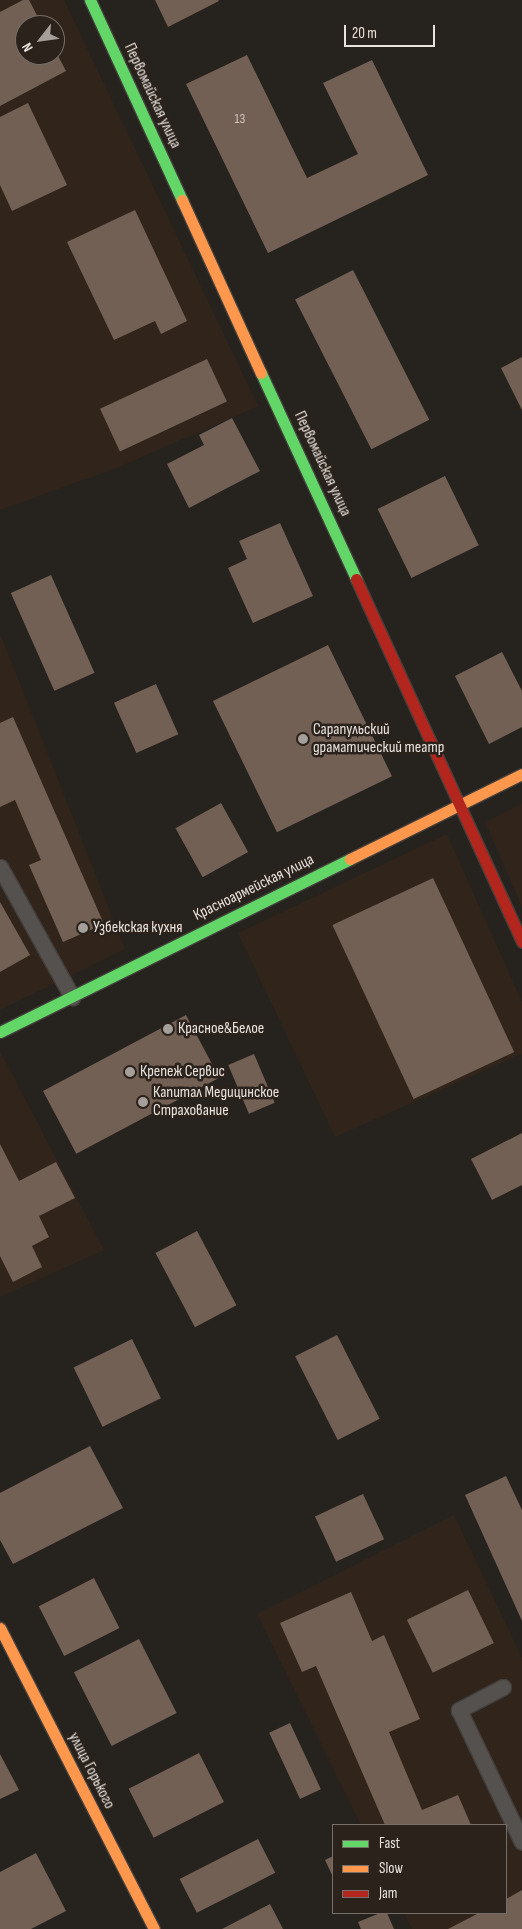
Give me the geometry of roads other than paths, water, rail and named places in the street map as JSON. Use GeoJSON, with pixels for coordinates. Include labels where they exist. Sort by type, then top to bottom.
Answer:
{"type":"FeatureCollection","features":[{"type":"Feature","properties":{"kind":"street","name":"Первомайская улица"},"geometry":{"type":"LineString","coordinates":[[90,0],[522,942]]}},
{"type":"Feature","properties":{"kind":"street","name":"Красноармейская улица"},"geometry":{"type":"LineString","coordinates":[[0,1032],[522,774]]}},
{"type":"Feature","properties":{"kind":"street","name":"улица Горького"},"geometry":{"type":"LineString","coordinates":[[0,1628],[154,1929]]}},
{"type":"Feature","properties":{"kind":"lane"},"geometry":{"type":"LineString","coordinates":[[0,867],[72,997]]}},
{"type":"Feature","properties":{"kind":"lane"},"geometry":{"type":"LineString","coordinates":[[503,1687],[459,1710],[522,1842]]}},
{"type":"Feature","properties":{"kind":"place","name":"Сарапульский драматический театр"},"geometry":{"type":"Point","coordinates":[303,739]}},
{"type":"Feature","properties":{"kind":"place","name":"Узбекская кухня"},"geometry":{"type":"Point","coordinates":[83,928]}},
{"type":"Feature","properties":{"kind":"place","name":"Красное&Белое"},"geometry":{"type":"Point","coordinates":[168,1029]}},
{"type":"Feature","properties":{"kind":"place","name":"Крепеж Сервис"},"geometry":{"type":"Point","coordinates":[130,1072]}},
{"type":"Feature","properties":{"kind":"place","name":"Капитал Медицинское Страхование"},"geometry":{"type":"Point","coordinates":[143,1102]}}]}
